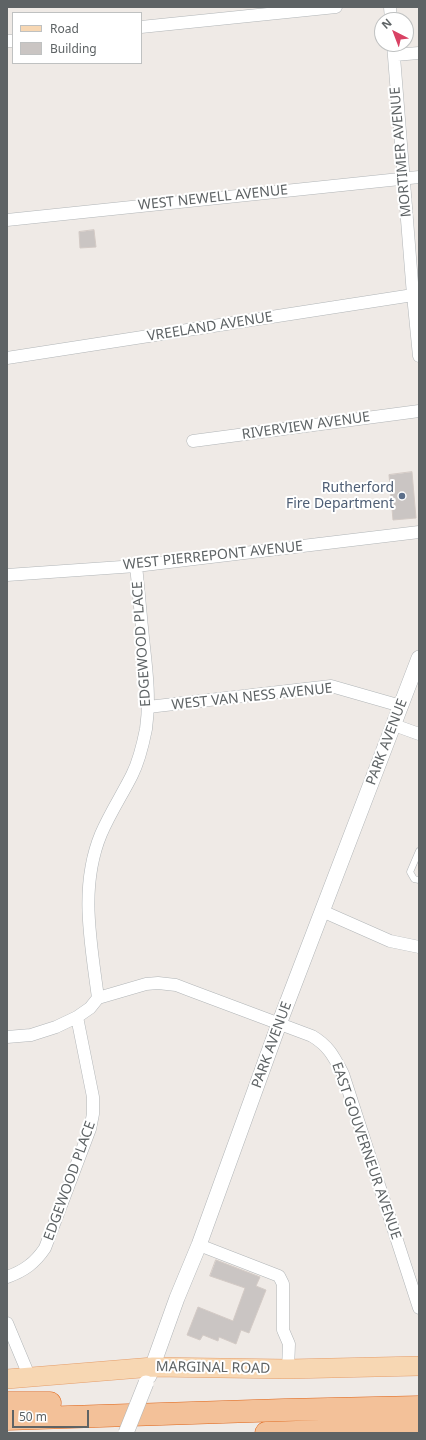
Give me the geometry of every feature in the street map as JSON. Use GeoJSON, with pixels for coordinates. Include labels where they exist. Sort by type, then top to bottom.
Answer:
{"type":"FeatureCollection","features":[{"type":"Feature","properties":{"kind":"highway"},"geometry":{"type":"LineString","coordinates":[[7,1403],[136,1403],[284,1410]]}},
{"type":"Feature","properties":{"kind":"highway"},"geometry":{"type":"LineString","coordinates":[[7,1419],[419,1407]]}},
{"type":"Feature","properties":{"kind":"highway"},"geometry":{"type":"LineString","coordinates":[[266,1433],[419,1428]]}},
{"type":"Feature","properties":{"kind":"main road","name":"MARGINAL ROAD"},"geometry":{"type":"LineString","coordinates":[[7,1380],[288,1369],[419,1366]]}},
{"type":"Feature","properties":{"kind":"street"},"geometry":{"type":"LineString","coordinates":[[142,27],[336,7]]}},
{"type":"Feature","properties":{"kind":"street","name":"MORTIMER AVENUE"},"geometry":{"type":"LineString","coordinates":[[393,52],[419,356]]}},
{"type":"Feature","properties":{"kind":"street","name":"WEST NEWELL AVENUE"},"geometry":{"type":"LineString","coordinates":[[7,220],[419,177]]}},
{"type":"Feature","properties":{"kind":"street","name":"VREELAND AVENUE"},"geometry":{"type":"LineString","coordinates":[[7,358],[413,295]]}},
{"type":"Feature","properties":{"kind":"street","name":"RIVERVIEW AVENUE"},"geometry":{"type":"LineString","coordinates":[[193,441],[419,411]]}},
{"type":"Feature","properties":{"kind":"street","name":"WEST PIERREPONT AVENUE"},"geometry":{"type":"LineString","coordinates":[[7,575],[136,566],[419,532]]}},
{"type":"Feature","properties":{"kind":"street","name":"EDGEWOOD PLACE"},"geometry":{"type":"LineString","coordinates":[[98,998],[88,919],[90,877],[100,836],[109,816],[133,774],[140,754],[146,729],[148,707],[148,686],[136,566]]}},
{"type":"Feature","properties":{"kind":"street","name":"PARK AVENUE"},"geometry":{"type":"LineString","coordinates":[[126,1433],[150,1375],[177,1298],[199,1245],[279,1024],[419,658]]}},
{"type":"Feature","properties":{"kind":"street","name":"WEST VAN NESS AVENUE"},"geometry":{"type":"LineString","coordinates":[[148,707],[331,686],[401,706]]}},
{"type":"Feature","properties":{"kind":"street"},"geometry":{"type":"LineString","coordinates":[[394,725],[419,734]]}},
{"type":"Feature","properties":{"kind":"street"},"geometry":{"type":"LineString","coordinates":[[322,912],[390,941],[419,947]]}},
{"type":"Feature","properties":{"kind":"street","name":"EAST GOUVERNEUR AVENUE"},"geometry":{"type":"LineString","coordinates":[[98,998],[146,984],[158,983],[176,985],[312,1036],[323,1042],[337,1062],[342,1074],[419,1308]]}},
{"type":"Feature","properties":{"kind":"street"},"geometry":{"type":"LineString","coordinates":[[7,1037],[31,1035],[56,1027],[90,1008],[98,998]]}},
{"type":"Feature","properties":{"kind":"street","name":"EDGEWOOD PLACE"},"geometry":{"type":"LineString","coordinates":[[7,1277],[29,1267],[38,1259],[45,1248],[90,1129],[93,1114],[93,1097],[76,1017]]}},
{"type":"Feature","properties":{"kind":"street"},"geometry":{"type":"LineString","coordinates":[[199,1245],[279,1276],[283,1284],[283,1330],[289,1344],[288,1369]]}},
{"type":"Feature","properties":{"kind":"street"},"geometry":{"type":"LineString","coordinates":[[7,1323],[30,1378]]}},
{"type":"Feature","properties":{"kind":"lane"},"geometry":{"type":"LineString","coordinates":[[419,851],[410,872],[414,879],[419,880]]}},
{"type":"Feature","properties":{"kind":"building"},"geometry":{"type":"Polygon","coordinates":[[[94,230],[96,247],[80,248],[79,232],[94,230]]]}},
{"type":"Feature","properties":{"kind":"building","name":"Rutherford Fire Department"},"geometry":{"type":"Polygon","coordinates":[[[412,472],[416,518],[393,520],[389,475],[412,472]]]}},
{"type":"Feature","properties":{"kind":"building"},"geometry":{"type":"Polygon","coordinates":[[[216,1260],[260,1277],[256,1286],[266,1290],[249,1333],[241,1330],[236,1344],[219,1337],[218,1341],[203,1335],[200,1340],[187,1335],[198,1307],[233,1321],[245,1288],[210,1276],[216,1260]]]}},
{"type":"Feature","properties":{"kind":"place","name":"Rutherford Fire Department"},"geometry":{"type":"Point","coordinates":[402,496]}}]}
